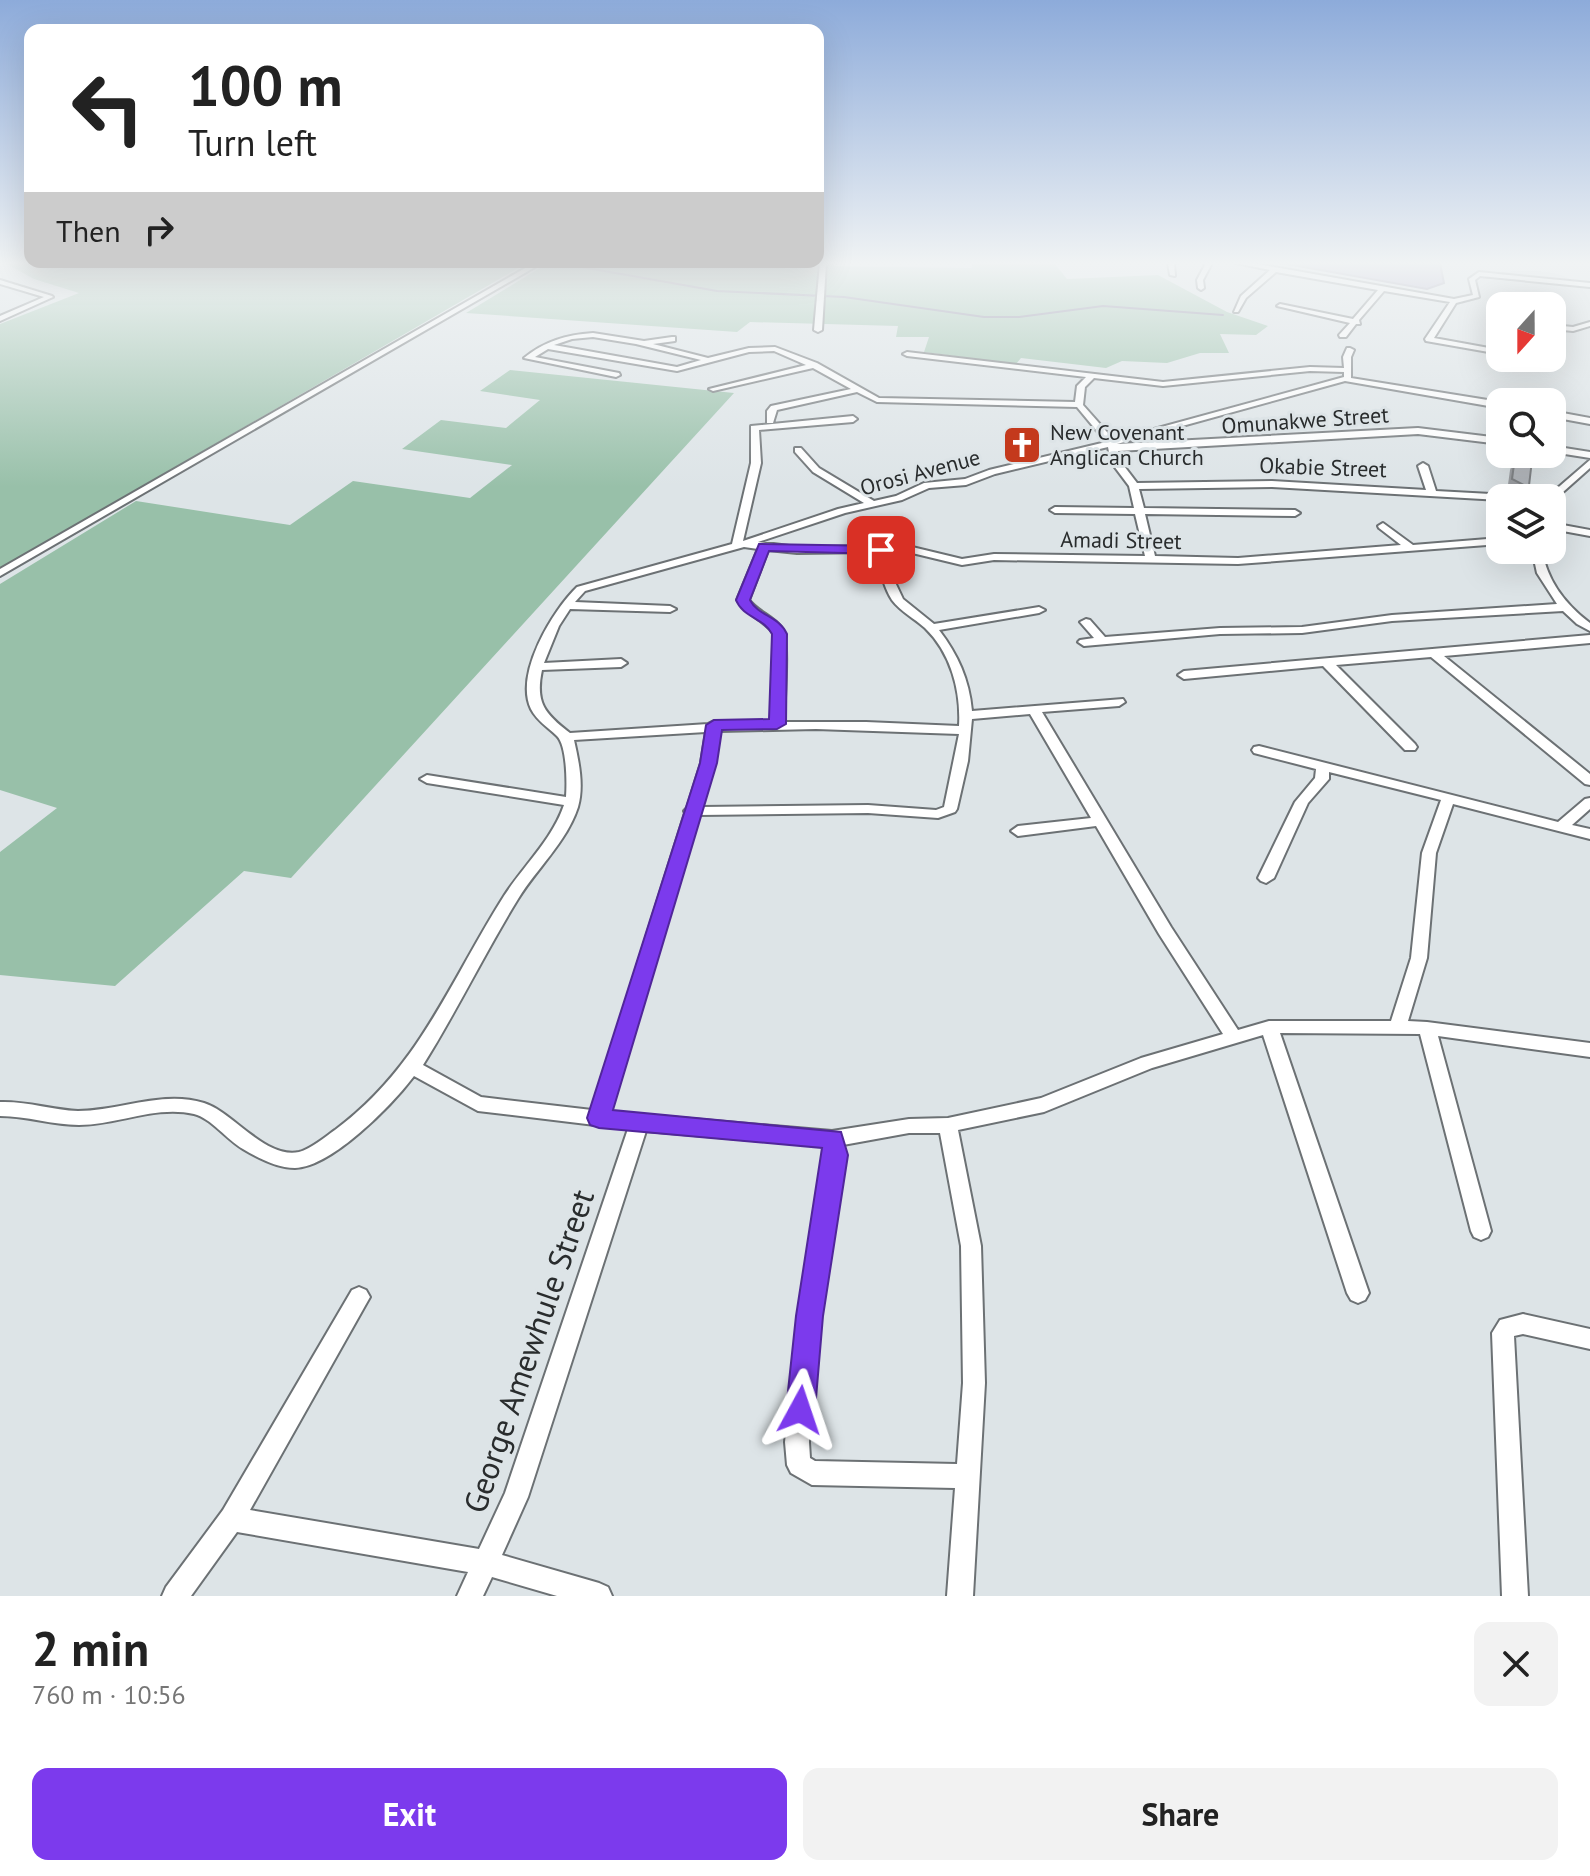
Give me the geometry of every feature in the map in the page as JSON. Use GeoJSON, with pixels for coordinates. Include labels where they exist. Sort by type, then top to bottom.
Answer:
{"type":"FeatureCollection","features":[{"type":"Feature","properties":{"kind":"street"},"geometry":{"type":"LineString","coordinates":[[0,573],[410,337]]}},
{"type":"Feature","properties":{"kind":"street"},"geometry":{"type":"LineString","coordinates":[[562,337],[528,359],[577,365],[616,375]]}},
{"type":"Feature","properties":{"kind":"street"},"geometry":{"type":"LineString","coordinates":[[585,337],[647,342],[672,339]]}},
{"type":"Feature","properties":{"kind":"street"},"geometry":{"type":"LineString","coordinates":[[1430,337],[1486,349]]}},
{"type":"Feature","properties":{"kind":"street"},"geometry":{"type":"LineString","coordinates":[[647,342],[670,352],[710,360]]}},
{"type":"Feature","properties":{"kind":"street"},"geometry":{"type":"LineString","coordinates":[[546,346],[677,369],[770,348],[814,365],[870,398],[892,402],[1079,405]]}},
{"type":"Feature","properties":{"kind":"street"},"geometry":{"type":"LineString","coordinates":[[907,354],[1176,383],[1310,369],[1348,374],[1350,350]]}},
{"type":"Feature","properties":{"kind":"street"},"geometry":{"type":"LineString","coordinates":[[577,365],[606,355]]}},
{"type":"Feature","properties":{"kind":"street"},"geometry":{"type":"LineString","coordinates":[[713,389],[814,365]]}},
{"type":"Feature","properties":{"kind":"street","name":"Orosi Avenue"},"geometry":{"type":"LineString","coordinates":[[565,605],[581,589],[740,544],[927,485],[966,482],[992,472],[1112,446],[1348,374],[1486,402]]}},
{"type":"Feature","properties":{"kind":"street"},"geometry":{"type":"LineString","coordinates":[[1092,376],[1081,386],[1079,405],[1112,446],[1116,462],[1134,486],[1151,561]]}},
{"type":"Feature","properties":{"kind":"street"},"geometry":{"type":"LineString","coordinates":[[770,421],[774,408],[856,390]]}},
{"type":"Feature","properties":{"kind":"street"},"geometry":{"type":"LineString","coordinates":[[1566,417],[1590,421]]}},
{"type":"Feature","properties":{"kind":"street"},"geometry":{"type":"LineString","coordinates":[[740,544],[756,463],[754,428],[853,419]]}},
{"type":"Feature","properties":{"kind":"street","name":"Omunakwe Street"},"geometry":{"type":"LineString","coordinates":[[1112,446],[1216,445],[1305,436],[1418,431],[1486,439]]}},
{"type":"Feature","properties":{"kind":"street"},"geometry":{"type":"LineString","coordinates":[[1305,436],[1320,449]]}},
{"type":"Feature","properties":{"kind":"street"},"geometry":{"type":"LineString","coordinates":[[798,450],[816,470],[872,504]]}},
{"type":"Feature","properties":{"kind":"street"},"geometry":{"type":"LineString","coordinates":[[1566,451],[1590,455]]}},
{"type":"Feature","properties":{"kind":"street"},"geometry":{"type":"LineString","coordinates":[[1566,485],[1590,463]]}},
{"type":"Feature","properties":{"kind":"street"},"geometry":{"type":"LineString","coordinates":[[1423,466],[1431,491]]}},
{"type":"Feature","properties":{"kind":"street","name":"Okabie Street"},"geometry":{"type":"LineString","coordinates":[[1134,486],[1272,484],[1486,496]]}},
{"type":"Feature","properties":{"kind":"street"},"geometry":{"type":"LineString","coordinates":[[1055,510],[1295,513]]}},
{"type":"Feature","properties":{"kind":"street"},"geometry":{"type":"LineString","coordinates":[[1383,526],[1412,549]]}},
{"type":"Feature","properties":{"kind":"street"},"geometry":{"type":"LineString","coordinates":[[1566,529],[1590,533]]}},
{"type":"Feature","properties":{"kind":"street","name":"Amadi Street"},"geometry":{"type":"LineString","coordinates":[[740,544],[919,551],[962,562],[994,557],[1151,561],[1296,559],[1486,542]]}},
{"type":"Feature","properties":{"kind":"street"},"geometry":{"type":"LineString","coordinates":[[764,547],[743,600],[747,609],[776,626],[780,634],[777,724]]}},
{"type":"Feature","properties":{"kind":"street"},"geometry":{"type":"LineString","coordinates":[[691,811],[868,809],[944,812],[952,800],[968,722],[955,660],[931,628],[894,594],[881,550]]}},
{"type":"Feature","properties":{"kind":"street"},"geometry":{"type":"LineString","coordinates":[[1540,564],[1543,575],[1567,607],[1590,628]]}},
{"type":"Feature","properties":{"kind":"street"},"geometry":{"type":"LineString","coordinates":[[670,609],[565,605],[536,667],[536,706],[550,724],[567,737],[714,725],[968,722],[1034,709],[1119,702]]}},
{"type":"Feature","properties":{"kind":"street"},"geometry":{"type":"LineString","coordinates":[[1084,642],[1220,631],[1302,630],[1392,618],[1567,607]]}},
{"type":"Feature","properties":{"kind":"street"},"geometry":{"type":"LineString","coordinates":[[931,628],[1039,610]]}},
{"type":"Feature","properties":{"kind":"street"},"geometry":{"type":"LineString","coordinates":[[1086,622],[1102,640]]}},
{"type":"Feature","properties":{"kind":"street"},"geometry":{"type":"LineString","coordinates":[[1184,675],[1590,639]]}},
{"type":"Feature","properties":{"kind":"street"},"geometry":{"type":"LineString","coordinates":[[1435,654],[1590,781]]}},
{"type":"Feature","properties":{"kind":"street"},"geometry":{"type":"LineString","coordinates":[[1326,662],[1410,747]]}},
{"type":"Feature","properties":{"kind":"street"},"geometry":{"type":"LineString","coordinates":[[536,667],[621,663]]}},
{"type":"Feature","properties":{"kind":"street"},"geometry":{"type":"LineString","coordinates":[[1034,709],[1165,930],[1234,1037]]}},
{"type":"Feature","properties":{"kind":"street"},"geometry":{"type":"LineString","coordinates":[[599,1118],[708,763],[714,725]]}},
{"type":"Feature","properties":{"kind":"street"},"geometry":{"type":"LineString","coordinates":[[0,1109],[21,1108],[75,1118],[155,1106],[197,1109],[218,1117],[240,1137],[277,1155],[297,1160],[369,1118],[412,1067],[451,1006],[472,962],[512,894],[556,837],[572,802],[567,737]]}},
{"type":"Feature","properties":{"kind":"street"},"geometry":{"type":"LineString","coordinates":[[1259,750],[1590,834]]}},
{"type":"Feature","properties":{"kind":"street"},"geometry":{"type":"LineString","coordinates":[[1266,878],[1302,802],[1322,779],[1323,767]]}},
{"type":"Feature","properties":{"kind":"street"},"geometry":{"type":"LineString","coordinates":[[427,779],[572,802]]}},
{"type":"Feature","properties":{"kind":"street"},"geometry":{"type":"LineString","coordinates":[[1398,1027],[1419,958],[1429,853],[1448,799]]}},
{"type":"Feature","properties":{"kind":"street"},"geometry":{"type":"LineString","coordinates":[[1562,826],[1590,802]]}},
{"type":"Feature","properties":{"kind":"street"},"geometry":{"type":"LineString","coordinates":[[1018,831],[1102,821]]}},
{"type":"Feature","properties":{"kind":"street"},"geometry":{"type":"LineString","coordinates":[[412,1067],[478,1104],[639,1123],[832,1139],[909,1126],[948,1125],[1044,1105],[1147,1063],[1269,1027],[1427,1028],[1590,1050]]}},
{"type":"Feature","properties":{"kind":"street"},"geometry":{"type":"LineString","coordinates":[[1269,1027],[1358,1293]]}},
{"type":"Feature","properties":{"kind":"street"},"geometry":{"type":"LineString","coordinates":[[1427,1028],[1481,1231]]}},
{"type":"Feature","properties":{"kind":"street","name":"George Amewhule Street"},"geometry":{"type":"LineString","coordinates":[[470,1596],[488,1563],[516,1497],[639,1123]]}},
{"type":"Feature","properties":{"kind":"street"},"geometry":{"type":"LineString","coordinates":[[948,1125],[971,1246],[974,1383],[960,1596]]}},
{"type":"Feature","properties":{"kind":"street"},"geometry":{"type":"LineString","coordinates":[[832,1139],[836,1155],[809,1316],[797,1442],[799,1465],[812,1473],[968,1476]]}},
{"type":"Feature","properties":{"kind":"street"},"geometry":{"type":"LineString","coordinates":[[175,1596],[232,1519],[359,1297]]}},
{"type":"Feature","properties":{"kind":"street"},"geometry":{"type":"LineString","coordinates":[[1515,1596],[1503,1333],[1508,1327],[1523,1324],[1590,1339]]}},
{"type":"Feature","properties":{"kind":"street"},"geometry":{"type":"LineString","coordinates":[[232,1519],[488,1563],[599,1596]]}},
{"type":"Feature","properties":{"kind":"green space"},"geometry":{"type":"Polygon","coordinates":[[[0,337],[399,337],[0,569],[0,337]]]}},
{"type":"Feature","properties":{"kind":"green space"},"geometry":{"type":"Polygon","coordinates":[[[929,337],[1222,337],[1229,353],[1200,353],[1167,363],[1122,361],[1106,368],[1021,358],[1016,364],[924,352],[929,337]]]}},
{"type":"Feature","properties":{"kind":"green space"},"geometry":{"type":"Polygon","coordinates":[[[510,370],[734,393],[291,878],[244,871],[115,986],[0,975],[0,852],[57,808],[0,790],[0,584],[136,501],[290,525],[353,481],[470,498],[512,465],[402,449],[441,420],[506,428],[540,400],[480,391],[510,370]]]}},
{"type":"Feature","properties":{"kind":"building"},"geometry":{"type":"Polygon","coordinates":[[[1514,468],[1531,468],[1529,484],[1512,479],[1514,468]]]}},
{"type":"Feature","properties":{"kind":"place","name":"New Covenant Anglican Church"},"geometry":{"type":"Point","coordinates":[1022,445]}},
{"type":"Feature","properties":{"kind":"route"},"geometry":{"type":"LineString","coordinates":[[800,1410],[809,1316],[836,1155],[832,1139],[599,1118],[708,763],[714,725],[777,724],[780,634],[776,626],[747,609],[743,600],[764,547],[881,550]]}}]}
